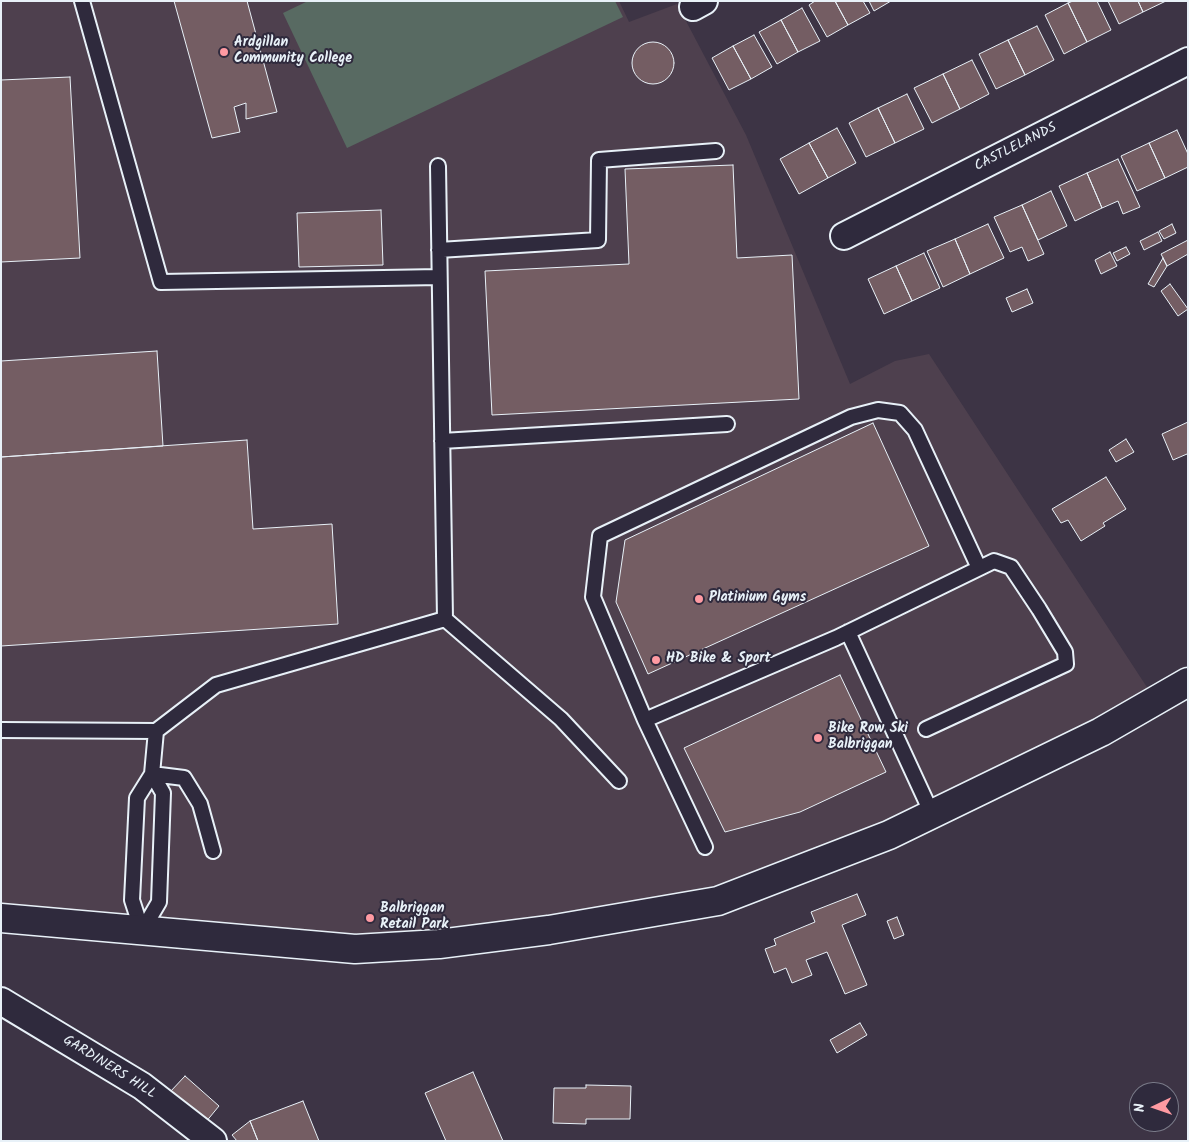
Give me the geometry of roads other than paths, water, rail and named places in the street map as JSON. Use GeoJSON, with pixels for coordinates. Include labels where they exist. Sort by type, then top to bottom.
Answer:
{"type":"FeatureCollection","features":[{"type":"Feature","properties":{"kind":"main road"},"geometry":{"type":"LineString","coordinates":[[1,918],[355,949],[439,944],[548,930],[718,901],[890,835],[1101,732],[1188,682]]}},
{"type":"Feature","properties":{"kind":"street","name":"CASTLELANDS"},"geometry":{"type":"LineString","coordinates":[[844,236],[1188,61]]}},
{"type":"Feature","properties":{"kind":"street","name":"GARDINERS HILL"},"geometry":{"type":"LineString","coordinates":[[1,1001],[142,1086],[212,1141]]}},
{"type":"Feature","properties":{"kind":"lane"},"geometry":{"type":"LineString","coordinates":[[82,1],[160,282],[439,277]]}},
{"type":"Feature","properties":{"kind":"lane"},"geometry":{"type":"LineString","coordinates":[[439,250],[598,240],[599,160],[716,151]]}},
{"type":"Feature","properties":{"kind":"lane"},"geometry":{"type":"LineString","coordinates":[[438,166],[445,619],[561,719],[619,781]]}},
{"type":"Feature","properties":{"kind":"lane"},"geometry":{"type":"LineString","coordinates":[[704,847],[645,720],[593,597],[600,536],[851,418],[878,410],[900,413],[915,430],[979,568]]}},
{"type":"Feature","properties":{"kind":"lane"},"geometry":{"type":"LineString","coordinates":[[442,442],[727,424]]}},
{"type":"Feature","properties":{"kind":"lane"},"geometry":{"type":"LineString","coordinates":[[645,720],[848,632],[994,561],[1010,567],[1039,608],[1065,652],[1066,664],[926,730]]}},
{"type":"Feature","properties":{"kind":"lane"},"geometry":{"type":"LineString","coordinates":[[1,730],[156,731],[216,685],[445,619]]}},
{"type":"Feature","properties":{"kind":"lane"},"geometry":{"type":"LineString","coordinates":[[848,632],[932,814]]}},
{"type":"Feature","properties":{"kind":"lane"},"geometry":{"type":"LineString","coordinates":[[142,930],[132,900],[137,798],[152,774],[156,731]]}},
{"type":"Feature","properties":{"kind":"lane"},"geometry":{"type":"LineString","coordinates":[[152,774],[184,778],[200,804],[214,851]]}},
{"type":"Feature","properties":{"kind":"lane"},"geometry":{"type":"LineString","coordinates":[[142,930],[159,902],[163,793],[152,774]]}},
{"type":"Feature","properties":{"kind":"place","name":"Ardgillan Community College"},"geometry":{"type":"Point","coordinates":[224,52]}},
{"type":"Feature","properties":{"kind":"place","name":"Platinium Gyms"},"geometry":{"type":"Point","coordinates":[699,599]}},
{"type":"Feature","properties":{"kind":"place","name":"HD Bike & Sport"},"geometry":{"type":"Point","coordinates":[656,660]}},
{"type":"Feature","properties":{"kind":"place","name":"Bike Row Ski Balbriggan"},"geometry":{"type":"Point","coordinates":[818,738]}},
{"type":"Feature","properties":{"kind":"place","name":"Balbriggan Retail Park"},"geometry":{"type":"Point","coordinates":[370,918]}}]}
